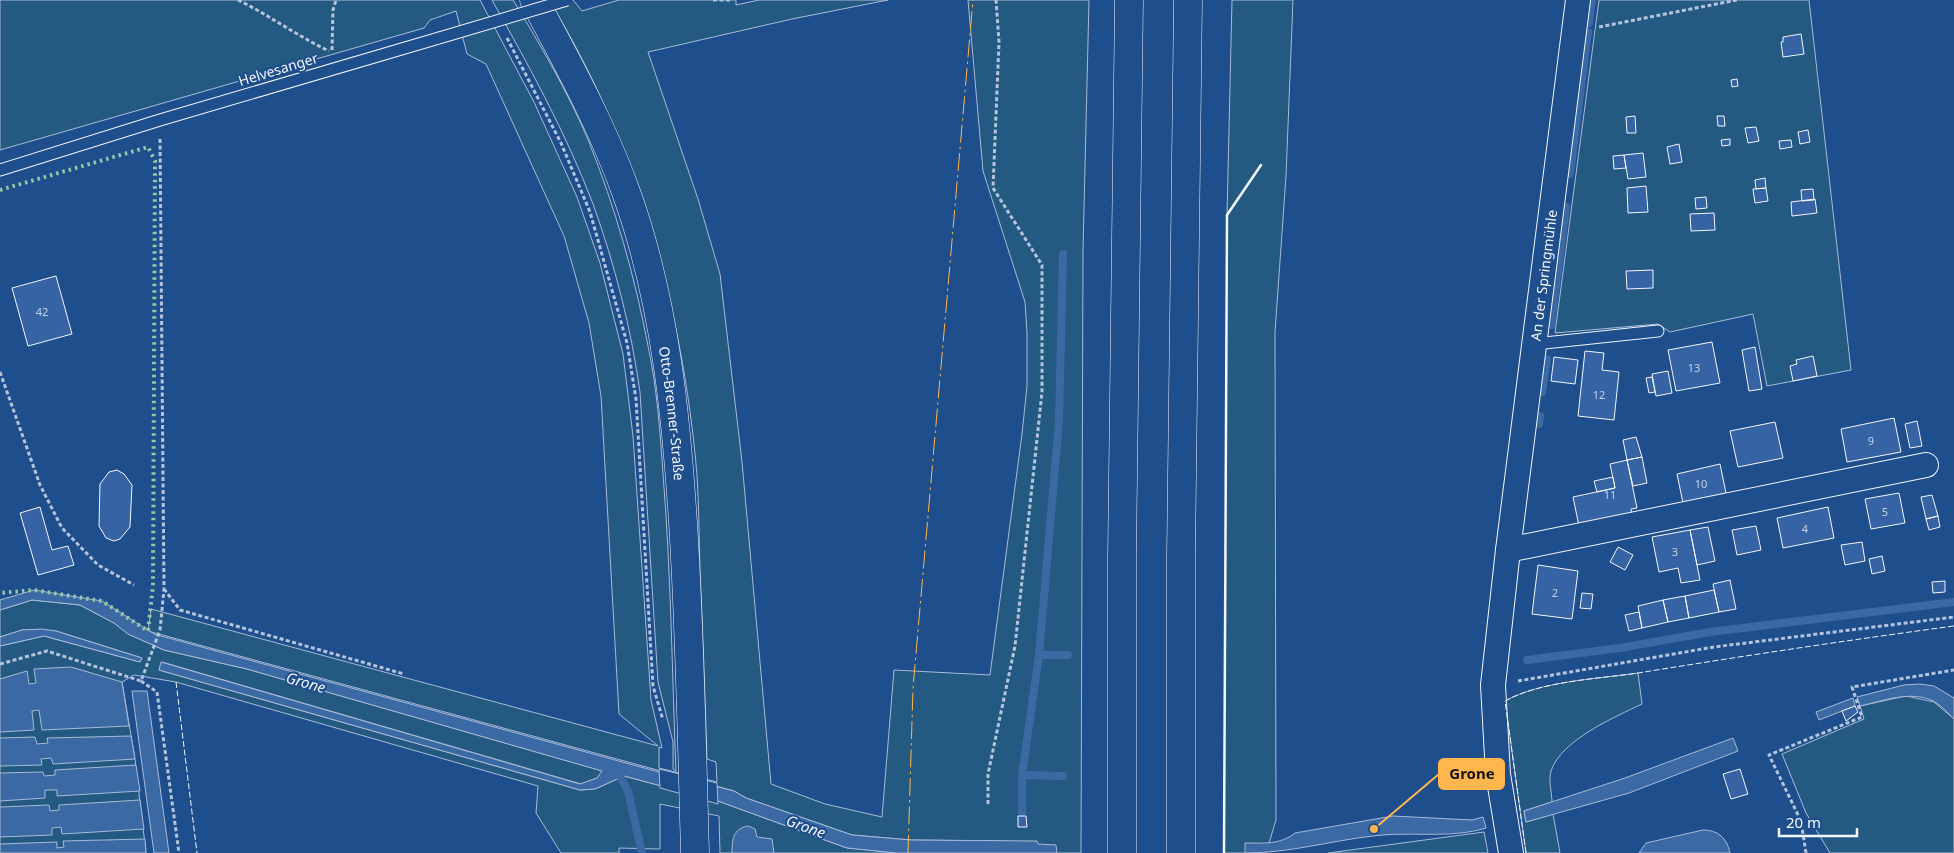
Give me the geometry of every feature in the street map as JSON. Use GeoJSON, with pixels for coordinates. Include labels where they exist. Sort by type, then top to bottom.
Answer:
{"type":"FeatureCollection","features":[{"type":"Feature","properties":{"kind":"main road","name":"Otto-Brenner-Straße"},"geometry":{"type":"LineString","coordinates":[[534,0],[582,91],[626,191],[652,280],[670,380],[679,460],[688,609],[695,853]]}},
{"type":"Feature","properties":{"kind":"main road"},"geometry":{"type":"LineString","coordinates":[[1122,853],[1122,557],[1129,0]]}},
{"type":"Feature","properties":{"kind":"main road"},"geometry":{"type":"LineString","coordinates":[[1181,853],[1181,556],[1188,0]]}},
{"type":"Feature","properties":{"kind":"street","name":"An der Springmühle"},"geometry":{"type":"LineString","coordinates":[[1511,853],[1498,774],[1493,685],[1508,550],[1578,0]]}},
{"type":"Feature","properties":{"kind":"street"},"geometry":{"type":"LineString","coordinates":[[1508,550],[1926,466]]}},
{"type":"Feature","properties":{"kind":"lane","name":"Helvesanger"},"geometry":{"type":"LineString","coordinates":[[0,170],[160,120],[567,0]]}},
{"type":"Feature","properties":{"kind":"lane"},"geometry":{"type":"LineString","coordinates":[[1535,344],[1658,331]]}},
{"type":"Feature","properties":{"kind":"path"},"geometry":{"type":"LineString","coordinates":[[238,0],[271,17],[303,39],[332,52],[333,10],[336,0]]}},
{"type":"Feature","properties":{"kind":"path"},"geometry":{"type":"LineString","coordinates":[[714,0],[730,0]]}},
{"type":"Feature","properties":{"kind":"path"},"geometry":{"type":"LineString","coordinates":[[988,804],[988,774],[1015,646],[1042,392],[1042,265],[993,188],[999,42],[996,0]]}},
{"type":"Feature","properties":{"kind":"path"},"geometry":{"type":"LineString","coordinates":[[1574,32],[1738,0]]}},
{"type":"Feature","properties":{"kind":"path"},"geometry":{"type":"LineString","coordinates":[[504,31],[561,143],[590,212],[627,343],[636,398],[653,686],[665,730]]}},
{"type":"Feature","properties":{"kind":"path"},"geometry":{"type":"LineString","coordinates":[[141,681],[160,630],[164,589],[160,120]]}},
{"type":"Feature","properties":{"kind":"path"},"geometry":{"type":"LineString","coordinates":[[0,372],[40,485],[62,528],[98,565],[134,585]]}},
{"type":"Feature","properties":{"kind":"path"},"geometry":{"type":"LineString","coordinates":[[164,589],[180,610],[404,674]]}},
{"type":"Feature","properties":{"kind":"path"},"geometry":{"type":"LineString","coordinates":[[1493,685],[1714,647],[1954,617]]}},
{"type":"Feature","properties":{"kind":"path"},"geometry":{"type":"LineString","coordinates":[[0,664],[47,651],[141,681],[157,692],[179,853]]}},
{"type":"Feature","properties":{"kind":"path"},"geometry":{"type":"LineString","coordinates":[[1806,853],[1801,821],[1769,755],[1862,717],[1852,687],[1954,670]]}},
{"type":"Feature","properties":{"kind":"shaded area"},"geometry":{"type":"Polygon","coordinates":[[[0,0],[480,0],[534,102],[577,197],[600,263],[623,354],[633,436],[651,700],[662,748],[659,747],[659,768],[717,782],[716,762],[707,759],[697,475],[680,351],[667,289],[630,169],[607,111],[580,55],[549,0],[573,0],[582,11],[619,0],[736,0],[736,5],[759,0],[888,0],[792,19],[648,52],[698,199],[720,274],[742,462],[771,784],[825,804],[882,817],[894,670],[990,675],[1022,434],[1027,386],[1025,302],[983,171],[968,0],[1089,0],[1083,250],[1081,853],[1005,853],[1005,841],[911,840],[852,835],[746,798],[734,791],[148,631],[151,609],[658,746],[619,714],[601,396],[589,323],[564,236],[486,64],[467,54],[456,11],[430,20],[424,28],[0,150],[0,0]]]}},
{"type":"Feature","properties":{"kind":"shaded area"},"geometry":{"type":"Polygon","coordinates":[[[492,0],[513,0],[544,52],[572,105],[589,142],[607,192],[637,294],[654,378],[661,442],[670,585],[676,771],[673,769],[673,742],[658,682],[640,392],[632,344],[621,297],[601,227],[571,151],[520,50],[492,0]]]}},
{"type":"Feature","properties":{"kind":"shaded area"},"geometry":{"type":"Polygon","coordinates":[[[1232,0],[1293,0],[1286,176],[1275,332],[1276,820],[1266,853],[1224,853],[1227,215],[1232,0]]]}},
{"type":"Feature","properties":{"kind":"shaded area"},"geometry":{"type":"Polygon","coordinates":[[[1599,0],[1809,0],[1851,370],[1767,386],[1753,314],[1670,332],[1658,324],[1555,333],[1599,0]]]}},
{"type":"Feature","properties":{"kind":"shaded area"},"geometry":{"type":"Polygon","coordinates":[[[32,600],[80,605],[114,623],[128,634],[164,650],[247,669],[603,771],[597,778],[581,784],[162,662],[159,670],[580,790],[595,789],[624,776],[718,801],[847,848],[897,853],[720,853],[719,816],[660,804],[660,849],[619,848],[619,853],[561,853],[536,813],[538,786],[176,682],[134,675],[122,682],[135,759],[146,853],[0,853],[0,646],[44,636],[140,662],[142,658],[56,631],[22,630],[0,637],[0,610],[32,600]]]}},
{"type":"Feature","properties":{"kind":"shaded area"},"geometry":{"type":"Polygon","coordinates":[[[1638,673],[1642,704],[1590,731],[1566,749],[1551,771],[1552,802],[1524,811],[1526,822],[1553,814],[1560,853],[1526,853],[1505,701],[1519,694],[1552,685],[1638,673]]]}},
{"type":"Feature","properties":{"kind":"shaded area"},"geometry":{"type":"Polygon","coordinates":[[[1906,696],[1934,702],[1954,719],[1954,853],[1830,853],[1806,813],[1782,754],[1864,719],[1860,706],[1906,696]]]}},
{"type":"Feature","properties":{"kind":"shaded area"},"geometry":{"type":"Polygon","coordinates":[[[1484,832],[1488,853],[1328,853],[1484,832]]]}},
{"type":"Feature","properties":{"kind":"water"},"geometry":{"type":"Polygon","coordinates":[[[34,590],[102,601],[154,634],[734,791],[746,798],[852,835],[911,840],[1037,841],[1038,844],[1056,845],[1057,853],[897,853],[847,848],[718,801],[624,776],[595,789],[580,790],[159,670],[161,662],[580,784],[597,778],[602,771],[247,669],[164,650],[128,634],[114,623],[80,605],[32,600],[0,610],[0,600],[34,590]]]}},
{"type":"Feature","properties":{"kind":"water"},"geometry":{"type":"Polygon","coordinates":[[[42,629],[56,631],[142,658],[140,662],[44,636],[0,646],[0,637],[22,630],[42,629]]]}},
{"type":"Feature","properties":{"kind":"water"},"geometry":{"type":"Polygon","coordinates":[[[71,667],[122,682],[129,726],[42,730],[39,710],[32,711],[34,730],[0,732],[0,679],[27,671],[29,684],[36,683],[34,669],[71,667]]]}},
{"type":"Feature","properties":{"kind":"water"},"geometry":{"type":"Polygon","coordinates":[[[1920,684],[1934,686],[1954,698],[1954,719],[1939,705],[1924,698],[1906,696],[1860,706],[1857,697],[1904,685],[1920,684]]]}},
{"type":"Feature","properties":{"kind":"water"},"geometry":{"type":"Polygon","coordinates":[[[132,691],[147,691],[169,853],[154,853],[132,691]]]}},
{"type":"Feature","properties":{"kind":"water"},"geometry":{"type":"Polygon","coordinates":[[[1853,698],[1855,706],[1819,720],[1816,712],[1853,698]]]}},
{"type":"Feature","properties":{"kind":"water"},"geometry":{"type":"Polygon","coordinates":[[[131,736],[135,759],[53,764],[51,758],[41,759],[42,765],[0,766],[0,738],[35,737],[37,744],[48,743],[47,738],[131,736]]]}},
{"type":"Feature","properties":{"kind":"water"},"geometry":{"type":"Polygon","coordinates":[[[1733,738],[1738,751],[1629,793],[1526,822],[1524,811],[1625,778],[1733,738]]]}},
{"type":"Feature","properties":{"kind":"water"},"geometry":{"type":"Polygon","coordinates":[[[136,765],[140,791],[57,796],[57,790],[45,790],[45,798],[0,801],[0,773],[43,772],[44,776],[55,775],[55,770],[136,765]]]}},
{"type":"Feature","properties":{"kind":"water"},"geometry":{"type":"Polygon","coordinates":[[[140,800],[144,829],[62,834],[61,827],[52,828],[52,835],[0,837],[0,807],[49,805],[50,811],[59,810],[59,805],[140,800]]]}},
{"type":"Feature","properties":{"kind":"water"},"geometry":{"type":"Polygon","coordinates":[[[1393,816],[1472,820],[1483,817],[1486,828],[1444,834],[1373,836],[1294,849],[1245,853],[1245,843],[1265,843],[1283,840],[1295,833],[1393,816]]]}},
{"type":"Feature","properties":{"kind":"water"},"geometry":{"type":"Polygon","coordinates":[[[748,826],[755,829],[757,837],[772,839],[774,853],[732,853],[734,835],[743,827],[748,826]]]}},
{"type":"Feature","properties":{"kind":"water"},"geometry":{"type":"Polygon","coordinates":[[[1703,830],[1713,831],[1721,836],[1727,843],[1730,853],[1639,853],[1646,843],[1703,830]]]}},
{"type":"Feature","properties":{"kind":"water"},"geometry":{"type":"Polygon","coordinates":[[[145,839],[146,853],[0,853],[0,844],[57,842],[57,848],[64,847],[63,841],[145,839]]]}},
{"type":"Feature","properties":{"kind":"pier"},"geometry":{"type":"Polygon","coordinates":[[[659,769],[717,783],[718,804],[660,788],[659,769]]]}},
{"type":"Feature","properties":{"kind":"building"},"geometry":{"type":"Polygon","coordinates":[[[1801,34],[1804,54],[1783,57],[1781,42],[1783,42],[1783,37],[1801,34]]]}},
{"type":"Feature","properties":{"kind":"building"},"geometry":{"type":"Polygon","coordinates":[[[1737,79],[1738,86],[1732,87],[1731,80],[1737,79]]]}},
{"type":"Feature","properties":{"kind":"building"},"geometry":{"type":"Polygon","coordinates":[[[1635,116],[1636,133],[1627,133],[1626,117],[1635,116]]]}},
{"type":"Feature","properties":{"kind":"building"},"geometry":{"type":"Polygon","coordinates":[[[1717,116],[1724,116],[1725,126],[1718,126],[1717,116]]]}},
{"type":"Feature","properties":{"kind":"building"},"geometry":{"type":"Polygon","coordinates":[[[1756,127],[1759,141],[1748,143],[1745,128],[1756,127]]]}},
{"type":"Feature","properties":{"kind":"building"},"geometry":{"type":"Polygon","coordinates":[[[1808,130],[1810,142],[1800,144],[1798,132],[1808,130]]]}},
{"type":"Feature","properties":{"kind":"building"},"geometry":{"type":"Polygon","coordinates":[[[1730,139],[1730,145],[1722,146],[1721,140],[1730,139]]]}},
{"type":"Feature","properties":{"kind":"building"},"geometry":{"type":"Polygon","coordinates":[[[1791,140],[1792,147],[1780,149],[1779,141],[1791,140]]]}},
{"type":"Feature","properties":{"kind":"building"},"geometry":{"type":"Polygon","coordinates":[[[1679,144],[1682,162],[1670,164],[1667,147],[1679,144]]]}},
{"type":"Feature","properties":{"kind":"building"},"geometry":{"type":"Polygon","coordinates":[[[1643,153],[1646,177],[1628,179],[1624,155],[1643,153]]]}},
{"type":"Feature","properties":{"kind":"building"},"geometry":{"type":"Polygon","coordinates":[[[1624,155],[1626,168],[1614,169],[1613,156],[1624,155]]]}},
{"type":"Feature","properties":{"kind":"building"},"geometry":{"type":"Polygon","coordinates":[[[1765,178],[1766,188],[1756,189],[1755,180],[1765,178]]]}},
{"type":"Feature","properties":{"kind":"building"},"geometry":{"type":"Polygon","coordinates":[[[1646,186],[1648,212],[1628,213],[1627,188],[1646,186]]]}},
{"type":"Feature","properties":{"kind":"building"},"geometry":{"type":"Polygon","coordinates":[[[1766,188],[1768,201],[1755,203],[1753,189],[1766,188]]]}},
{"type":"Feature","properties":{"kind":"building"},"geometry":{"type":"Polygon","coordinates":[[[1813,189],[1814,200],[1802,201],[1801,190],[1813,189]]]}},
{"type":"Feature","properties":{"kind":"building"},"geometry":{"type":"Polygon","coordinates":[[[1706,197],[1707,208],[1696,209],[1695,198],[1706,197]]]}},
{"type":"Feature","properties":{"kind":"building"},"geometry":{"type":"Polygon","coordinates":[[[1815,199],[1817,213],[1792,216],[1791,202],[1815,199]]]}},
{"type":"Feature","properties":{"kind":"building"},"geometry":{"type":"Polygon","coordinates":[[[1714,213],[1715,230],[1691,231],[1690,214],[1714,213]]]}},
{"type":"Feature","properties":{"kind":"building"},"geometry":{"type":"Polygon","coordinates":[[[1653,270],[1653,288],[1627,289],[1626,271],[1653,270]]]}},
{"type":"Feature","properties":{"kind":"building"},"geometry":{"type":"Polygon","coordinates":[[[56,276],[72,334],[28,346],[12,288],[56,276]]]}},
{"type":"Feature","properties":{"kind":"building"},"geometry":{"type":"Polygon","coordinates":[[[1712,342],[1720,383],[1676,391],[1668,350],[1712,342]]]}},
{"type":"Feature","properties":{"kind":"building"},"geometry":{"type":"Polygon","coordinates":[[[1755,347],[1762,389],[1749,391],[1742,350],[1755,347]]]}},
{"type":"Feature","properties":{"kind":"building"},"geometry":{"type":"Polygon","coordinates":[[[1585,351],[1604,353],[1602,370],[1619,372],[1614,420],[1578,416],[1585,351]]]}},
{"type":"Feature","properties":{"kind":"building"},"geometry":{"type":"Polygon","coordinates":[[[1813,356],[1817,376],[1793,381],[1790,366],[1797,364],[1796,360],[1813,356]]]}},
{"type":"Feature","properties":{"kind":"building"},"geometry":{"type":"Polygon","coordinates":[[[1554,357],[1578,360],[1575,384],[1551,381],[1554,357]]]}},
{"type":"Feature","properties":{"kind":"building"},"geometry":{"type":"Polygon","coordinates":[[[1668,371],[1672,393],[1656,396],[1652,374],[1668,371]]]}},
{"type":"Feature","properties":{"kind":"building"},"geometry":{"type":"Polygon","coordinates":[[[1652,377],[1655,392],[1649,393],[1646,378],[1652,377]]]}},
{"type":"Feature","properties":{"kind":"building"},"geometry":{"type":"Polygon","coordinates":[[[1894,418],[1901,452],[1847,462],[1841,429],[1894,418]]]}},
{"type":"Feature","properties":{"kind":"building"},"geometry":{"type":"Polygon","coordinates":[[[1917,421],[1922,446],[1910,448],[1905,424],[1917,421]]]}},
{"type":"Feature","properties":{"kind":"building"},"geometry":{"type":"Polygon","coordinates":[[[1775,422],[1783,458],[1738,467],[1730,431],[1775,422]]]}},
{"type":"Feature","properties":{"kind":"building"},"geometry":{"type":"Polygon","coordinates":[[[1636,437],[1642,457],[1627,460],[1623,440],[1636,437]]]}},
{"type":"Feature","properties":{"kind":"building"},"geometry":{"type":"Polygon","coordinates":[[[1642,457],[1647,483],[1633,486],[1627,460],[1642,457]]]}},
{"type":"Feature","properties":{"kind":"building"},"geometry":{"type":"Polygon","coordinates":[[[1627,460],[1637,508],[1631,509],[1632,516],[1579,526],[1573,497],[1615,488],[1610,464],[1627,460]]]}},
{"type":"Feature","properties":{"kind":"building"},"geometry":{"type":"Polygon","coordinates":[[[1720,464],[1726,493],[1683,503],[1677,474],[1720,464]]]}},
{"type":"Feature","properties":{"kind":"building"},"geometry":{"type":"Polygon","coordinates":[[[117,470],[124,474],[132,485],[130,527],[120,539],[114,541],[106,538],[99,526],[100,484],[109,472],[117,470]]]}},
{"type":"Feature","properties":{"kind":"building"},"geometry":{"type":"Polygon","coordinates":[[[1613,477],[1615,488],[1597,492],[1594,481],[1613,477]]]}},
{"type":"Feature","properties":{"kind":"building"},"geometry":{"type":"Polygon","coordinates":[[[1899,493],[1905,523],[1871,529],[1865,499],[1899,493]]]}},
{"type":"Feature","properties":{"kind":"building"},"geometry":{"type":"Polygon","coordinates":[[[1932,495],[1938,516],[1926,519],[1921,497],[1932,495]]]}},
{"type":"Feature","properties":{"kind":"building"},"geometry":{"type":"Polygon","coordinates":[[[40,507],[52,550],[68,546],[74,565],[38,575],[20,513],[40,507]]]}},
{"type":"Feature","properties":{"kind":"building"},"geometry":{"type":"Polygon","coordinates":[[[1828,507],[1834,538],[1783,548],[1777,518],[1828,507]]]}},
{"type":"Feature","properties":{"kind":"building"},"geometry":{"type":"Polygon","coordinates":[[[1938,516],[1940,527],[1929,530],[1926,519],[1938,516]]]}},
{"type":"Feature","properties":{"kind":"building"},"geometry":{"type":"Polygon","coordinates":[[[1756,526],[1761,550],[1737,555],[1732,530],[1756,526]]]}},
{"type":"Feature","properties":{"kind":"building"},"geometry":{"type":"Polygon","coordinates":[[[1708,527],[1715,561],[1697,565],[1690,530],[1708,527]]]}},
{"type":"Feature","properties":{"kind":"building"},"geometry":{"type":"Polygon","coordinates":[[[1690,530],[1700,580],[1681,583],[1678,568],[1659,572],[1652,537],[1690,530]]]}},
{"type":"Feature","properties":{"kind":"building"},"geometry":{"type":"Polygon","coordinates":[[[1862,542],[1865,561],[1845,565],[1841,545],[1862,542]]]}},
{"type":"Feature","properties":{"kind":"building"},"geometry":{"type":"Polygon","coordinates":[[[1618,547],[1633,555],[1625,570],[1610,562],[1618,547]]]}},
{"type":"Feature","properties":{"kind":"building"},"geometry":{"type":"Polygon","coordinates":[[[1882,556],[1885,571],[1872,574],[1869,559],[1882,556]]]}},
{"type":"Feature","properties":{"kind":"building"},"geometry":{"type":"Polygon","coordinates":[[[1538,565],[1578,571],[1572,619],[1532,614],[1538,565]]]}},
{"type":"Feature","properties":{"kind":"building"},"geometry":{"type":"Polygon","coordinates":[[[1730,580],[1736,609],[1719,612],[1713,584],[1730,580]]]}},
{"type":"Feature","properties":{"kind":"building"},"geometry":{"type":"Polygon","coordinates":[[[1945,581],[1945,592],[1933,593],[1932,582],[1945,581]]]}},
{"type":"Feature","properties":{"kind":"building"},"geometry":{"type":"Polygon","coordinates":[[[1714,590],[1719,612],[1689,618],[1685,596],[1714,590]]]}},
{"type":"Feature","properties":{"kind":"building"},"geometry":{"type":"Polygon","coordinates":[[[1582,593],[1593,594],[1591,609],[1580,608],[1582,593]]]}},
{"type":"Feature","properties":{"kind":"building"},"geometry":{"type":"Polygon","coordinates":[[[1685,596],[1689,618],[1668,622],[1663,600],[1685,596]]]}},
{"type":"Feature","properties":{"kind":"building"},"geometry":{"type":"Polygon","coordinates":[[[1663,600],[1668,622],[1642,628],[1638,606],[1663,600]]]}},
{"type":"Feature","properties":{"kind":"building"},"geometry":{"type":"Polygon","coordinates":[[[1639,612],[1642,628],[1629,631],[1625,615],[1639,612]]]}},
{"type":"Feature","properties":{"kind":"building"},"geometry":{"type":"Polygon","coordinates":[[[1855,706],[1858,712],[1846,721],[1842,711],[1855,706]]]}},
{"type":"Feature","properties":{"kind":"building"},"geometry":{"type":"Polygon","coordinates":[[[1740,769],[1748,794],[1731,799],[1723,774],[1740,769]]]}},
{"type":"Feature","properties":{"kind":"building"},"geometry":{"type":"Polygon","coordinates":[[[1018,816],[1026,816],[1027,827],[1018,827],[1018,816]]]}},
{"type":"Feature","properties":{"kind":"waterway"},"geometry":{"type":"LineString","coordinates":[[1589,23],[1592,0]]}},
{"type":"Feature","properties":{"kind":"waterway"},"geometry":{"type":"LineString","coordinates":[[1570,174],[1588,32]]}},
{"type":"Feature","properties":{"kind":"waterway"},"geometry":{"type":"LineString","coordinates":[[1551,325],[1566,207]]}},
{"type":"Feature","properties":{"kind":"waterway"},"geometry":{"type":"LineString","coordinates":[[1022,775],[1039,655],[1059,421],[1063,254]]}},
{"type":"Feature","properties":{"kind":"waterway"},"geometry":{"type":"LineString","coordinates":[[1542,392],[1547,359]]}},
{"type":"Feature","properties":{"kind":"waterway"},"geometry":{"type":"LineString","coordinates":[[1539,424],[1540,416]]}},
{"type":"Feature","properties":{"kind":"waterway"},"geometry":{"type":"LineString","coordinates":[[1527,660],[1620,648],[1710,632],[1954,602]]}},
{"type":"Feature","properties":{"kind":"waterway"},"geometry":{"type":"LineString","coordinates":[[1039,655],[1068,655]]}},
{"type":"Feature","properties":{"kind":"waterway"},"geometry":{"type":"LineString","coordinates":[[616,769],[628,791],[642,853]]}},
{"type":"Feature","properties":{"kind":"waterway"},"geometry":{"type":"LineString","coordinates":[[1022,815],[1022,775],[1063,776]]}},
{"type":"Feature","properties":{"kind":"hedge"},"geometry":{"type":"LineString","coordinates":[[0,190],[148,147],[155,161],[153,586],[148,631],[102,601],[34,590],[0,593]]}},
{"type":"Feature","properties":{"kind":"fence"},"geometry":{"type":"LineString","coordinates":[[1526,853],[1505,701],[1519,694],[1552,685],[1954,626]]}},
{"type":"Feature","properties":{"kind":"fence"},"geometry":{"type":"LineString","coordinates":[[176,682],[197,853]]}},
{"type":"Feature","properties":{"kind":"wall"},"geometry":{"type":"LineString","coordinates":[[1224,853],[1227,215],[1261,165]]}},
{"type":"Feature","properties":{"kind":"power"},"geometry":{"type":"LineString","coordinates":[[908,853],[913,688],[973,0]]}},
{"type":"Feature","properties":{"kind":"place","name":"Grone"},"geometry":{"type":"Point","coordinates":[1374,829]}}]}
